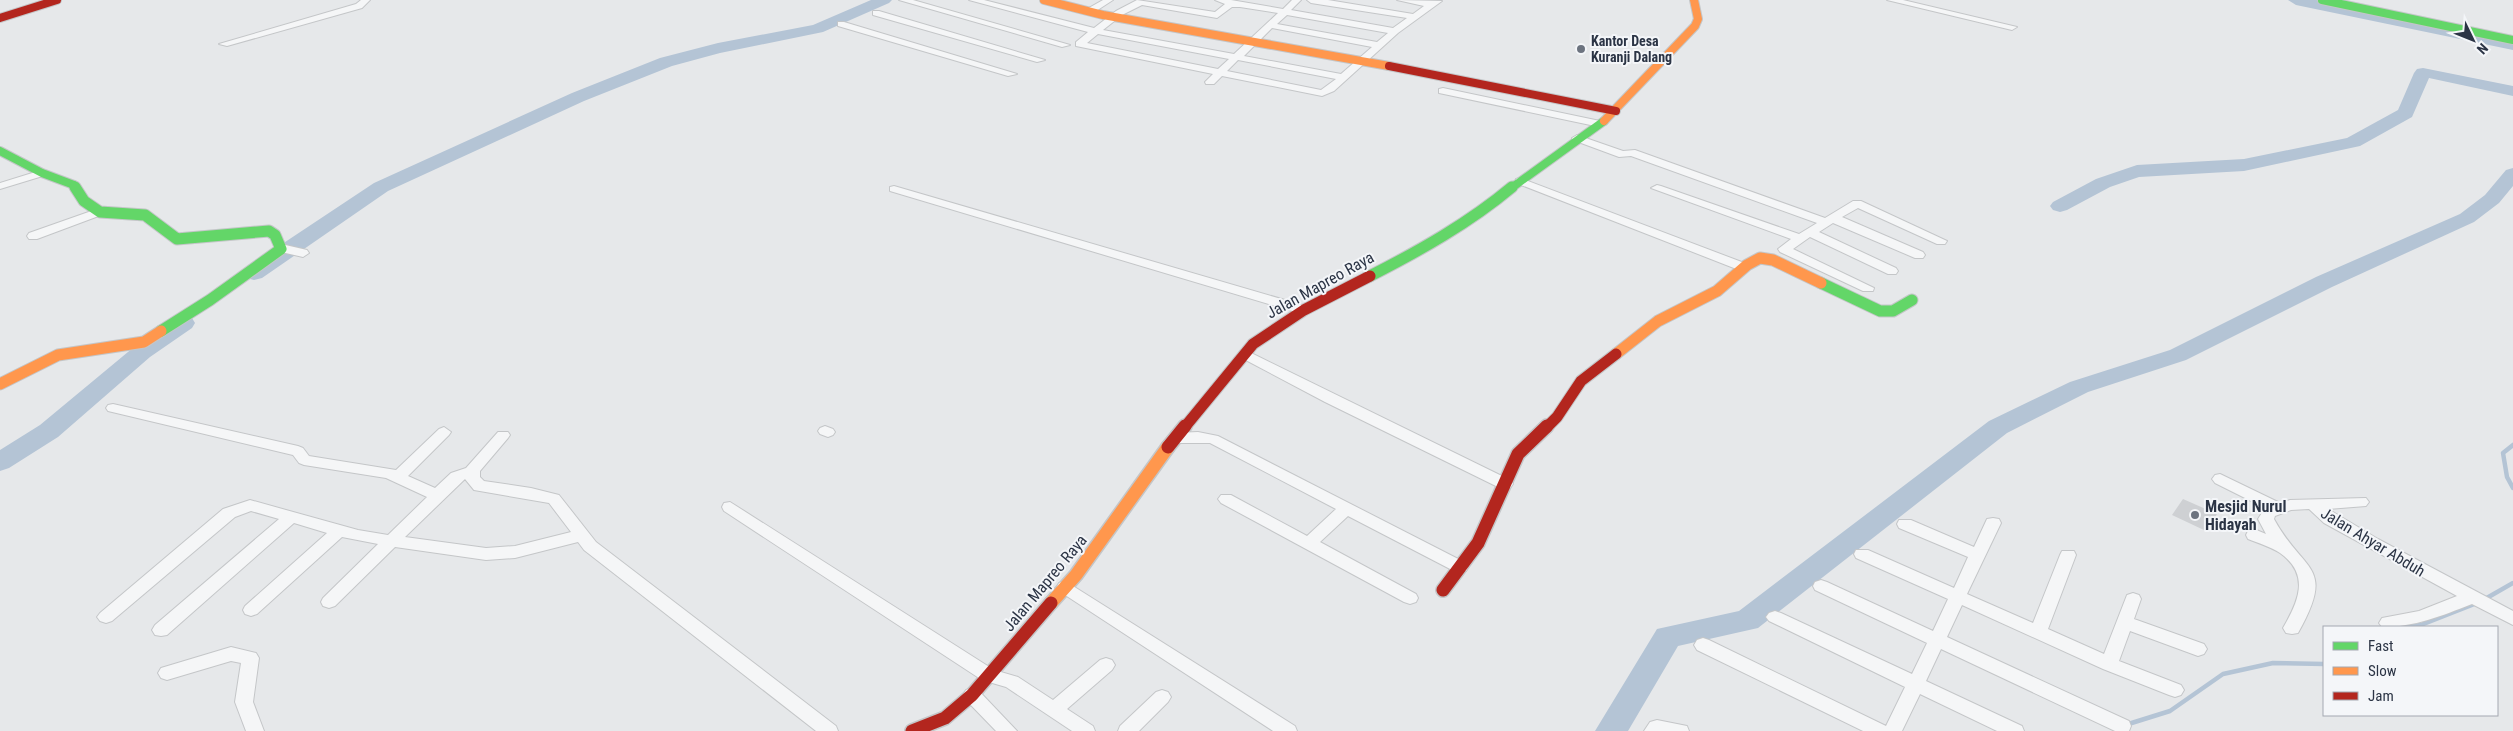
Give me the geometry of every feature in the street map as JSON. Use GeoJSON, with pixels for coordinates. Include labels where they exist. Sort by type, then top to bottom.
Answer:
{"type":"FeatureCollection","features":[{"type":"Feature","properties":{"kind":"street"},"geometry":{"type":"LineString","coordinates":[[2,16],[57,0]]}},
{"type":"Feature","properties":{"kind":"street"},"geometry":{"type":"LineString","coordinates":[[224,44],[359,6],[366,0]]}},
{"type":"Feature","properties":{"kind":"street"},"geometry":{"type":"LineString","coordinates":[[903,0],[1066,45]]}},
{"type":"Feature","properties":{"kind":"street"},"geometry":{"type":"LineString","coordinates":[[973,0],[1096,30],[1343,77]]}},
{"type":"Feature","properties":{"kind":"street"},"geometry":{"type":"LineString","coordinates":[[929,49],[1022,0]]}},
{"type":"Feature","properties":{"kind":"street"},"geometry":{"type":"LineString","coordinates":[[1044,0],[1062,2],[1090,11],[1362,60],[1616,111]]}},
{"type":"Feature","properties":{"kind":"street"},"geometry":{"type":"LineString","coordinates":[[1090,11],[1109,0]]}},
{"type":"Feature","properties":{"kind":"street"},"geometry":{"type":"LineString","coordinates":[[1219,0],[1395,31]]}},
{"type":"Feature","properties":{"kind":"street"},"geometry":{"type":"LineString","coordinates":[[1210,82],[1297,0]]}},
{"type":"Feature","properties":{"kind":"street"},"geometry":{"type":"LineString","coordinates":[[1310,0],[1416,17]]}},
{"type":"Feature","properties":{"kind":"street"},"geometry":{"type":"LineString","coordinates":[[1401,0],[1435,3]]}},
{"type":"Feature","properties":{"kind":"street","name":"Jalan Mapreo Raya"},"geometry":{"type":"LineString","coordinates":[[912,731],[945,718],[972,695],[988,674],[1065,587],[1112,528],[1176,438],[1245,354],[1269,332],[1304,310],[1436,240],[1476,216],[1577,138],[1600,124],[1616,111],[1695,26],[1698,19],[1694,0]]}},
{"type":"Feature","properties":{"kind":"street"},"geometry":{"type":"LineString","coordinates":[[1891,0],[2012,27]]}},
{"type":"Feature","properties":{"kind":"street"},"geometry":{"type":"LineString","coordinates":[[2322,0],[2513,40]]}},
{"type":"Feature","properties":{"kind":"street"},"geometry":{"type":"LineString","coordinates":[[1236,4],[1218,15],[1143,1],[1116,16],[1078,44],[1322,93],[1327,92],[1395,31],[1435,3]]}},
{"type":"Feature","properties":{"kind":"street"},"geometry":{"type":"LineString","coordinates":[[876,13],[1040,60]]}},
{"type":"Feature","properties":{"kind":"street"},"geometry":{"type":"LineString","coordinates":[[841,24],[1012,74]]}},
{"type":"Feature","properties":{"kind":"street"},"geometry":{"type":"LineString","coordinates":[[1270,25],[1378,45]]}},
{"type":"Feature","properties":{"kind":"street"},"geometry":{"type":"LineString","coordinates":[[1443,92],[1600,124]]}},
{"type":"Feature","properties":{"kind":"street"},"geometry":{"type":"LineString","coordinates":[[1577,138],[1623,155],[1631,152],[1830,220],[1919,256]]}},
{"type":"Feature","properties":{"kind":"street"},"geometry":{"type":"LineString","coordinates":[[0,151],[42,173],[74,185],[84,201],[100,212]]}},
{"type":"Feature","properties":{"kind":"street"},"geometry":{"type":"LineString","coordinates":[[3,186],[42,173]]}},
{"type":"Feature","properties":{"kind":"street"},"geometry":{"type":"LineString","coordinates":[[1520,181],[1743,267]]}},
{"type":"Feature","properties":{"kind":"street"},"geometry":{"type":"LineString","coordinates":[[1657,188],[1804,235],[1892,271]]}},
{"type":"Feature","properties":{"kind":"street"},"geometry":{"type":"LineString","coordinates":[[894,190],[1304,310]]}},
{"type":"Feature","properties":{"kind":"street"},"geometry":{"type":"LineString","coordinates":[[1868,288],[1784,249],[1857,203],[1942,240]]}},
{"type":"Feature","properties":{"kind":"street"},"geometry":{"type":"LineString","coordinates":[[33,236],[100,212],[145,215],[165,228],[174,237],[182,240],[269,231],[275,235],[283,249]]}},
{"type":"Feature","properties":{"kind":"street"},"geometry":{"type":"LineString","coordinates":[[0,384],[58,355],[144,342],[283,249],[303,253]]}},
{"type":"Feature","properties":{"kind":"street"},"geometry":{"type":"LineString","coordinates":[[1443,590],[1478,543],[1518,454],[1551,424],[1588,374],[1658,321],[1717,291],[1743,267],[1760,258],[1773,260],[1880,311],[1893,311],[1912,300]]}},
{"type":"Feature","properties":{"kind":"street"},"geometry":{"type":"LineString","coordinates":[[1245,354],[1330,400],[1505,484]]}},
{"type":"Feature","properties":{"kind":"street"},"geometry":{"type":"LineString","coordinates":[[113,408],[298,451],[304,460],[388,473],[437,495]]}},
{"type":"Feature","properties":{"kind":"street"},"geometry":{"type":"LineString","coordinates":[[398,477],[444,432]]}},
{"type":"Feature","properties":{"kind":"street"},"geometry":{"type":"LineString","coordinates":[[329,602],[456,477],[472,471],[503,435]]}},
{"type":"Feature","properties":{"kind":"street"},"geometry":{"type":"LineString","coordinates":[[1176,438],[1198,436],[1213,439],[1460,567]]}},
{"type":"Feature","properties":{"kind":"street"},"geometry":{"type":"LineString","coordinates":[[472,471],[472,478],[480,486],[531,493],[554,499],[590,546],[829,731]]}},
{"type":"Feature","properties":{"kind":"street"},"geometry":{"type":"LineString","coordinates":[[2220,479],[2278,508]]}},
{"type":"Feature","properties":{"kind":"street"},"geometry":{"type":"LineString","coordinates":[[1226,499],[1410,598]]}},
{"type":"Feature","properties":{"kind":"street"},"geometry":{"type":"LineString","coordinates":[[2314,506],[2361,502]]}},
{"type":"Feature","properties":{"kind":"street"},"geometry":{"type":"LineString","coordinates":[[106,617],[229,512],[250,505],[358,536],[392,539],[486,554],[515,552],[582,535]]}},
{"type":"Feature","properties":{"kind":"street","name":"Jalan Ahyar Abduh"},"geometry":{"type":"LineString","coordinates":[[2278,508],[2314,506],[2388,552],[2513,619]]}},
{"type":"Feature","properties":{"kind":"street"},"geometry":{"type":"LineString","coordinates":[[730,507],[988,674],[1012,682],[1086,731]]}},
{"type":"Feature","properties":{"kind":"street"},"geometry":{"type":"LineString","coordinates":[[1308,544],[1347,508]]}},
{"type":"Feature","properties":{"kind":"street"},"geometry":{"type":"LineString","coordinates":[[2278,508],[2269,512],[2266,519],[2306,574],[2309,588],[2292,628]]}},
{"type":"Feature","properties":{"kind":"street"},"geometry":{"type":"LineString","coordinates":[[161,630],[292,516]]}},
{"type":"Feature","properties":{"kind":"street"},"geometry":{"type":"LineString","coordinates":[[1893,731],[1993,523]]}},
{"type":"Feature","properties":{"kind":"street"},"geometry":{"type":"LineString","coordinates":[[1905,524],[1978,555]]}},
{"type":"Feature","properties":{"kind":"street"},"geometry":{"type":"LineString","coordinates":[[251,610],[340,530]]}},
{"type":"Feature","properties":{"kind":"street"},"geometry":{"type":"LineString","coordinates":[[2254,535],[2289,550]]}},
{"type":"Feature","properties":{"kind":"street"},"geometry":{"type":"LineString","coordinates":[[1862,554],[2109,664],[2175,690]]}},
{"type":"Feature","properties":{"kind":"street"},"geometry":{"type":"LineString","coordinates":[[2038,632],[2068,555]]}},
{"type":"Feature","properties":{"kind":"street"},"geometry":{"type":"LineString","coordinates":[[1821,586],[2122,726]]}},
{"type":"Feature","properties":{"kind":"street"},"geometry":{"type":"LineString","coordinates":[[1065,587],[1288,731]]}},
{"type":"Feature","properties":{"kind":"street"},"geometry":{"type":"LineString","coordinates":[[2388,623],[2422,617],[2473,597]]}},
{"type":"Feature","properties":{"kind":"street"},"geometry":{"type":"LineString","coordinates":[[2109,664],[2133,599]]}},
{"type":"Feature","properties":{"kind":"street"},"geometry":{"type":"LineString","coordinates":[[1775,617],[2014,731]]}},
{"type":"Feature","properties":{"kind":"street"},"geometry":{"type":"LineString","coordinates":[[2124,622],[2198,649]]}},
{"type":"Feature","properties":{"kind":"street"},"geometry":{"type":"LineString","coordinates":[[1703,646],[1880,731]]}},
{"type":"Feature","properties":{"kind":"street"},"geometry":{"type":"LineString","coordinates":[[167,673],[231,654],[250,658],[244,702],[255,731]]}},
{"type":"Feature","properties":{"kind":"street"},"geometry":{"type":"LineString","coordinates":[[1054,710],[1106,665]]}},
{"type":"Feature","properties":{"kind":"street"},"geometry":{"type":"LineString","coordinates":[[972,695],[1000,728]]}},
{"type":"Feature","properties":{"kind":"street"},"geometry":{"type":"LineString","coordinates":[[1127,731],[1162,697]]}},
{"type":"Feature","properties":{"kind":"street"},"geometry":{"type":"LineString","coordinates":[[1653,731],[1657,727],[1680,731]]}},
{"type":"Feature","properties":{"kind":"building","name":"Mesjid Nurul Hidayah"},"geometry":{"type":"Polygon","coordinates":[[[2183,499],[2217,514],[2206,531],[2172,515],[2183,499]]]}},
{"type":"Feature","properties":{"kind":"waterway"},"geometry":{"type":"LineString","coordinates":[[254,273],[381,187],[578,97],[666,62],[718,48],[817,29],[884,0]]}},
{"type":"Feature","properties":{"kind":"waterway"},"geometry":{"type":"LineString","coordinates":[[2296,0],[2513,45]]}},
{"type":"Feature","properties":{"kind":"waterway"},"geometry":{"type":"LineString","coordinates":[[2060,206],[2103,183],[2137,171],[2244,165],[2353,142],[2406,113],[2423,73],[2432,73],[2513,91]]}},
{"type":"Feature","properties":{"kind":"waterway"},"geometry":{"type":"LineString","coordinates":[[1611,731],[1668,637],[1748,620],[1998,427],[2079,387],[2178,355],[2324,282],[2467,218],[2492,199],[2513,174]]}},
{"type":"Feature","properties":{"kind":"waterway"},"geometry":{"type":"LineString","coordinates":[[0,462],[49,431],[142,352],[184,323]]}},
{"type":"Feature","properties":{"kind":"waterway"},"geometry":{"type":"LineString","coordinates":[[2513,445],[2503,453],[2507,477],[2513,488]]}},
{"type":"Feature","properties":{"kind":"waterway"},"geometry":{"type":"LineString","coordinates":[[2485,599],[2513,583]]}},
{"type":"Feature","properties":{"kind":"waterway"},"geometry":{"type":"LineString","coordinates":[[2414,626],[2421,625],[2477,603]]}},
{"type":"Feature","properties":{"kind":"waterway"},"geometry":{"type":"LineString","coordinates":[[2118,731],[2122,726],[2170,711],[2223,674],[2273,663],[2323,664]]}},
{"type":"Feature","properties":{"kind":"traffic: fast"},"geometry":{"type":"LineString","coordinates":[[2322,0],[2513,40]]}},
{"type":"Feature","properties":{"kind":"traffic: fast"},"geometry":{"type":"LineString","coordinates":[[1370,276],[1407,257],[1488,207],[1527,175],[1604,121]]}},
{"type":"Feature","properties":{"kind":"traffic: fast"},"geometry":{"type":"LineString","coordinates":[[0,151],[42,173],[74,185],[84,201],[100,212],[145,215],[177,239],[269,231],[275,235],[281,249],[210,300],[161,331]]}},
{"type":"Feature","properties":{"kind":"traffic: fast"},"geometry":{"type":"LineString","coordinates":[[1821,283],[1880,311],[1893,311],[1912,300]]}},
{"type":"Feature","properties":{"kind":"traffic: slow"},"geometry":{"type":"LineString","coordinates":[[1044,0],[1103,15],[1389,66]]}},
{"type":"Feature","properties":{"kind":"traffic: slow"},"geometry":{"type":"LineString","coordinates":[[1604,121],[1612,115],[1695,26],[1698,19],[1694,0]]}},
{"type":"Feature","properties":{"kind":"traffic: slow"},"geometry":{"type":"LineString","coordinates":[[1616,354],[1658,321],[1717,291],[1747,265],[1760,258],[1773,260],[1821,283]]}},
{"type":"Feature","properties":{"kind":"traffic: slow"},"geometry":{"type":"LineString","coordinates":[[0,384],[58,355],[144,342],[161,331]]}},
{"type":"Feature","properties":{"kind":"traffic: slow"},"geometry":{"type":"LineString","coordinates":[[1051,603],[1076,575],[1168,447]]}},
{"type":"Feature","properties":{"kind":"traffic: jam"},"geometry":{"type":"LineString","coordinates":[[0,18],[57,0]]}},
{"type":"Feature","properties":{"kind":"traffic: jam"},"geometry":{"type":"LineString","coordinates":[[1389,66],[1616,111]]}},
{"type":"Feature","properties":{"kind":"traffic: jam"},"geometry":{"type":"LineString","coordinates":[[1168,447],[1253,344],[1304,310],[1370,276]]}},
{"type":"Feature","properties":{"kind":"traffic: jam"},"geometry":{"type":"LineString","coordinates":[[1443,590],[1478,543],[1518,454],[1557,417],[1581,381],[1616,354]]}},
{"type":"Feature","properties":{"kind":"traffic: jam"},"geometry":{"type":"LineString","coordinates":[[912,731],[945,718],[972,695],[1051,603]]}},
{"type":"Feature","properties":{"kind":"place","name":"Kantor Desa Kuranji Dalang"},"geometry":{"type":"Point","coordinates":[1581,49]}},
{"type":"Feature","properties":{"kind":"place","name":"Mesjid Nurul Hidayah"},"geometry":{"type":"Point","coordinates":[2195,515]}}]}
